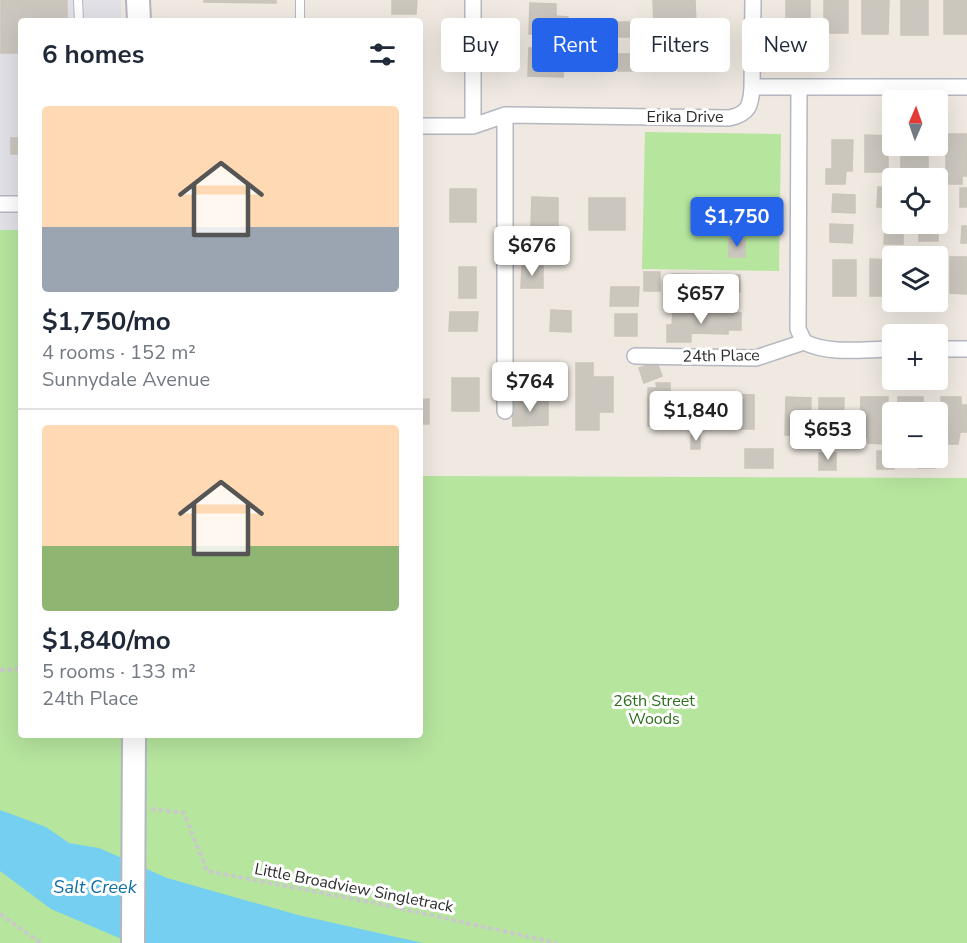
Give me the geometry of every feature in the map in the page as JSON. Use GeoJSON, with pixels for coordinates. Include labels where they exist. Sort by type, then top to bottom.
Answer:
{"type":"FeatureCollection","features":[{"type":"Feature","properties":{"kind":"street"},"geometry":{"type":"LineString","coordinates":[[138,0],[139,18]]}},
{"type":"Feature","properties":{"kind":"street"},"geometry":{"type":"LineString","coordinates":[[473,0],[473,126]]}},
{"type":"Feature","properties":{"kind":"street"},"geometry":{"type":"LineString","coordinates":[[753,0],[752,87],[967,87]]}},
{"type":"Feature","properties":{"kind":"street","name":"Erika Drive"},"geometry":{"type":"LineString","coordinates":[[423,126],[473,126],[505,115],[729,118],[745,113],[750,107],[752,87]]}},
{"type":"Feature","properties":{"kind":"street"},"geometry":{"type":"LineString","coordinates":[[799,88],[798,329],[804,342],[814,347],[831,350],[882,349]]}},
{"type":"Feature","properties":{"kind":"street"},"geometry":{"type":"LineString","coordinates":[[505,115],[505,411]]}},
{"type":"Feature","properties":{"kind":"street"},"geometry":{"type":"LineString","coordinates":[[0,204],[18,204]]}},
{"type":"Feature","properties":{"kind":"street","name":"24th Place"},"geometry":{"type":"LineString","coordinates":[[635,356],[756,358],[804,342]]}},
{"type":"Feature","properties":{"kind":"street"},"geometry":{"type":"LineString","coordinates":[[948,349],[967,349]]}},
{"type":"Feature","properties":{"kind":"street"},"geometry":{"type":"LineString","coordinates":[[133,943],[135,738]]}},
{"type":"Feature","properties":{"kind":"lane"},"geometry":{"type":"LineString","coordinates":[[78,0],[79,18]]}},
{"type":"Feature","properties":{"kind":"lane"},"geometry":{"type":"LineString","coordinates":[[300,0],[300,18]]}},
{"type":"Feature","properties":{"kind":"path"},"geometry":{"type":"LineString","coordinates":[[0,670],[18,669]]}},
{"type":"Feature","properties":{"kind":"path","name":"Little Broadview Singletrack"},"geometry":{"type":"LineString","coordinates":[[134,815],[184,813],[207,871],[380,904],[557,943]]}},
{"type":"Feature","properties":{"kind":"path"},"geometry":{"type":"LineString","coordinates":[[0,914],[41,943]]}},
{"type":"Feature","properties":{"kind":"shaded area"},"geometry":{"type":"Polygon","coordinates":[[[0,0],[121,0],[121,18],[18,18],[18,230],[0,230],[0,0]]]}},
{"type":"Feature","properties":{"kind":"green space"},"geometry":{"type":"Polygon","coordinates":[[[645,132],[781,134],[779,271],[642,269],[645,132]]]}},
{"type":"Feature","properties":{"kind":"green space","name":"26th Street Woods"},"geometry":{"type":"Polygon","coordinates":[[[0,230],[18,230],[18,738],[423,738],[423,476],[967,478],[967,943],[0,943],[0,230]]]}},
{"type":"Feature","properties":{"kind":"water","name":"Salt Creek"},"geometry":{"type":"Polygon","coordinates":[[[0,810],[46,827],[69,843],[99,848],[167,878],[298,915],[423,943],[131,943],[51,909],[0,871],[0,810]]]}},
{"type":"Feature","properties":{"kind":"building"},"geometry":{"type":"Polygon","coordinates":[[[1,0],[67,0],[67,18],[18,18],[18,53],[1,53],[1,0]]]}},
{"type":"Feature","properties":{"kind":"building"},"geometry":{"type":"Polygon","coordinates":[[[204,0],[276,0],[276,3],[204,2],[204,0]]]}},
{"type":"Feature","properties":{"kind":"building"},"geometry":{"type":"Polygon","coordinates":[[[392,0],[417,0],[416,14],[392,14],[392,0]]]}},
{"type":"Feature","properties":{"kind":"building"},"geometry":{"type":"Polygon","coordinates":[[[653,0],[695,0],[696,18],[654,18],[653,0]]]}},
{"type":"Feature","properties":{"kind":"building"},"geometry":{"type":"Polygon","coordinates":[[[786,0],[810,0],[810,18],[786,18],[786,0]]]}},
{"type":"Feature","properties":{"kind":"building"},"geometry":{"type":"Polygon","coordinates":[[[824,0],[848,0],[848,33],[829,33],[829,18],[824,18],[824,0]]]}},
{"type":"Feature","properties":{"kind":"building"},"geometry":{"type":"Polygon","coordinates":[[[862,0],[889,0],[888,34],[862,34],[862,0]]]}},
{"type":"Feature","properties":{"kind":"building"},"geometry":{"type":"Polygon","coordinates":[[[901,0],[928,0],[928,35],[901,35],[901,0]]]}},
{"type":"Feature","properties":{"kind":"building"},"geometry":{"type":"Polygon","coordinates":[[[944,0],[967,0],[967,34],[944,34],[944,0]]]}},
{"type":"Feature","properties":{"kind":"building"},"geometry":{"type":"Polygon","coordinates":[[[530,3],[556,4],[556,16],[568,17],[532,18],[532,34],[529,34],[530,3]]]}},
{"type":"Feature","properties":{"kind":"building"},"geometry":{"type":"Polygon","coordinates":[[[618,22],[630,22],[630,37],[619,37],[618,22]]]}},
{"type":"Feature","properties":{"kind":"building"},"geometry":{"type":"Polygon","coordinates":[[[529,48],[532,48],[532,72],[563,72],[563,77],[528,76],[529,48]]]}},
{"type":"Feature","properties":{"kind":"building"},"geometry":{"type":"Polygon","coordinates":[[[618,54],[630,54],[630,71],[618,71],[618,54]]]}},
{"type":"Feature","properties":{"kind":"building"},"geometry":{"type":"Polygon","coordinates":[[[948,134],[967,134],[967,176],[962,176],[962,184],[948,184],[948,168],[946,168],[948,134]]]}},
{"type":"Feature","properties":{"kind":"building"},"geometry":{"type":"Polygon","coordinates":[[[865,135],[882,136],[882,156],[888,156],[888,168],[882,168],[882,172],[865,172],[865,135]]]}},
{"type":"Feature","properties":{"kind":"building"},"geometry":{"type":"Polygon","coordinates":[[[11,138],[18,138],[18,154],[11,154],[11,138]]]}},
{"type":"Feature","properties":{"kind":"building"},"geometry":{"type":"Polygon","coordinates":[[[832,140],[853,140],[852,171],[846,171],[845,184],[826,184],[826,169],[832,169],[832,140]]]}},
{"type":"Feature","properties":{"kind":"building"},"geometry":{"type":"Polygon","coordinates":[[[901,156],[928,156],[928,168],[901,168],[901,156]]]}},
{"type":"Feature","properties":{"kind":"building"},"geometry":{"type":"Polygon","coordinates":[[[878,187],[882,187],[882,207],[877,207],[878,187]]]}},
{"type":"Feature","properties":{"kind":"building"},"geometry":{"type":"Polygon","coordinates":[[[960,188],[967,188],[967,207],[960,207],[960,188]]]}},
{"type":"Feature","properties":{"kind":"building"},"geometry":{"type":"Polygon","coordinates":[[[450,189],[476,189],[476,222],[450,222],[450,189]]]}},
{"type":"Feature","properties":{"kind":"building"},"geometry":{"type":"Polygon","coordinates":[[[833,194],[855,195],[855,213],[832,212],[833,194]]]}},
{"type":"Feature","properties":{"kind":"building"},"geometry":{"type":"Polygon","coordinates":[[[532,197],[558,198],[558,226],[531,226],[532,197]]]}},
{"type":"Feature","properties":{"kind":"building"},"geometry":{"type":"Polygon","coordinates":[[[589,198],[625,198],[625,230],[589,230],[589,198]]]}},
{"type":"Feature","properties":{"kind":"building"},"geometry":{"type":"Polygon","coordinates":[[[830,224],[853,225],[852,243],[830,242],[830,224]]]}},
{"type":"Feature","properties":{"kind":"building"},"geometry":{"type":"Polygon","coordinates":[[[962,226],[967,226],[967,243],[961,243],[962,226]]]}},
{"type":"Feature","properties":{"kind":"building"},"geometry":{"type":"Polygon","coordinates":[[[885,234],[903,234],[903,244],[884,244],[885,234]]]}},
{"type":"Feature","properties":{"kind":"building"},"geometry":{"type":"Polygon","coordinates":[[[919,234],[938,234],[938,241],[919,241],[919,234]]]}},
{"type":"Feature","properties":{"kind":"building"},"geometry":{"type":"Polygon","coordinates":[[[729,239],[745,240],[745,257],[729,257],[729,239]]]}},
{"type":"Feature","properties":{"kind":"building"},"geometry":{"type":"Polygon","coordinates":[[[950,257],[967,257],[967,294],[950,293],[950,257]]]}},
{"type":"Feature","properties":{"kind":"building"},"geometry":{"type":"Polygon","coordinates":[[[870,259],[882,260],[882,296],[870,296],[870,259]]]}},
{"type":"Feature","properties":{"kind":"building"},"geometry":{"type":"Polygon","coordinates":[[[833,260],[856,260],[856,296],[833,296],[833,260]]]}},
{"type":"Feature","properties":{"kind":"building"},"geometry":{"type":"Polygon","coordinates":[[[522,266],[543,266],[543,288],[521,288],[522,266]]]}},
{"type":"Feature","properties":{"kind":"building"},"geometry":{"type":"Polygon","coordinates":[[[459,267],[476,267],[476,298],[459,298],[459,267]]]}},
{"type":"Feature","properties":{"kind":"building"},"geometry":{"type":"Polygon","coordinates":[[[644,272],[660,272],[660,291],[644,291],[644,272]]]}},
{"type":"Feature","properties":{"kind":"building"},"geometry":{"type":"Polygon","coordinates":[[[672,274],[740,275],[740,292],[727,292],[727,295],[691,295],[691,304],[666,303],[666,286],[672,286],[672,274]]]}},
{"type":"Feature","properties":{"kind":"building"},"geometry":{"type":"Polygon","coordinates":[[[611,287],[639,287],[638,306],[610,306],[611,287]]]}},
{"type":"Feature","properties":{"kind":"building"},"geometry":{"type":"Polygon","coordinates":[[[551,310],[571,311],[571,332],[550,331],[551,310]]]}},
{"type":"Feature","properties":{"kind":"building"},"geometry":{"type":"Polygon","coordinates":[[[450,312],[478,312],[477,331],[449,331],[450,312]]]}},
{"type":"Feature","properties":{"kind":"building"},"geometry":{"type":"Polygon","coordinates":[[[673,313],[741,313],[741,330],[728,330],[728,334],[691,333],[691,342],[667,342],[667,325],[672,325],[673,313]]]}},
{"type":"Feature","properties":{"kind":"building"},"geometry":{"type":"Polygon","coordinates":[[[615,314],[637,314],[637,336],[615,336],[615,314]]]}},
{"type":"Feature","properties":{"kind":"building"},"geometry":{"type":"Polygon","coordinates":[[[657,362],[662,376],[644,383],[639,368],[657,362]]]}},
{"type":"Feature","properties":{"kind":"building"},"geometry":{"type":"Polygon","coordinates":[[[576,363],[593,363],[593,377],[613,377],[613,412],[599,412],[599,430],[576,430],[576,363]]]}},
{"type":"Feature","properties":{"kind":"building"},"geometry":{"type":"Polygon","coordinates":[[[452,378],[479,378],[479,411],[452,411],[452,378]]]}},
{"type":"Feature","properties":{"kind":"building"},"geometry":{"type":"Polygon","coordinates":[[[656,383],[670,383],[670,426],[648,426],[648,388],[657,388],[656,383]]]}},
{"type":"Feature","properties":{"kind":"building"},"geometry":{"type":"Polygon","coordinates":[[[726,394],[754,395],[754,429],[725,429],[726,394]]]}},
{"type":"Feature","properties":{"kind":"building"},"geometry":{"type":"Polygon","coordinates":[[[786,397],[811,398],[810,435],[785,435],[786,397]]]}},
{"type":"Feature","properties":{"kind":"building"},"geometry":{"type":"Polygon","coordinates":[[[861,397],[888,397],[888,402],[882,402],[882,444],[868,443],[868,438],[860,438],[861,397]]]}},
{"type":"Feature","properties":{"kind":"building"},"geometry":{"type":"Polygon","coordinates":[[[898,397],[923,397],[923,402],[898,402],[898,397]]]}},
{"type":"Feature","properties":{"kind":"building"},"geometry":{"type":"Polygon","coordinates":[[[941,397],[961,397],[961,405],[967,405],[967,432],[960,432],[958,444],[948,444],[948,402],[941,402],[941,397]]]}},
{"type":"Feature","properties":{"kind":"building"},"geometry":{"type":"Polygon","coordinates":[[[819,398],[844,398],[843,436],[819,436],[819,398]]]}},
{"type":"Feature","properties":{"kind":"building"},"geometry":{"type":"Polygon","coordinates":[[[429,399],[429,424],[423,424],[423,400],[429,399]]]}},
{"type":"Feature","properties":{"kind":"building"},"geometry":{"type":"Polygon","coordinates":[[[548,401],[548,425],[513,426],[512,402],[548,401]]]}},
{"type":"Feature","properties":{"kind":"building"},"geometry":{"type":"Polygon","coordinates":[[[691,435],[700,435],[700,449],[691,449],[691,435]]]}},
{"type":"Feature","properties":{"kind":"building"},"geometry":{"type":"Polygon","coordinates":[[[745,449],[773,449],[773,468],[745,468],[745,449]]]}},
{"type":"Feature","properties":{"kind":"building"},"geometry":{"type":"Polygon","coordinates":[[[877,451],[882,451],[882,468],[894,469],[877,469],[877,451]]]}},
{"type":"Feature","properties":{"kind":"building"},"geometry":{"type":"Polygon","coordinates":[[[819,453],[836,453],[836,470],[819,470],[819,453]]]}}]}
